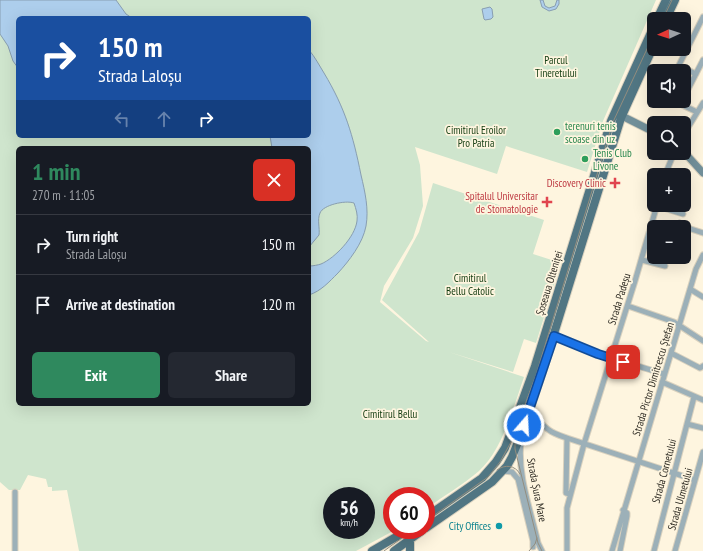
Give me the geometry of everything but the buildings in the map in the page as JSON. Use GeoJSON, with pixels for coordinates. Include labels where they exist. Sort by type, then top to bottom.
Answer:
{"type":"FeatureCollection","features":[{"type":"Feature","properties":{"kind":"main road"},"geometry":{"type":"LineString","coordinates":[[660,12],[666,0]]}},
{"type":"Feature","properties":{"kind":"main road"},"geometry":{"type":"LineString","coordinates":[[670,12],[676,0]]}},
{"type":"Feature","properties":{"kind":"main road","name":"Șoseaua Olteniței"},"geometry":{"type":"LineString","coordinates":[[435,511],[482,478],[496,462],[505,448],[537,360],[593,176],[647,43]]}},
{"type":"Feature","properties":{"kind":"main road","name":"Șoseaua Olteniței"},"geometry":{"type":"LineString","coordinates":[[435,522],[486,487],[502,471],[512,458],[554,336],[618,114],[648,56]]}},
{"type":"Feature","properties":{"kind":"main road"},"geometry":{"type":"LineString","coordinates":[[372,551],[393,539]]}},
{"type":"Feature","properties":{"kind":"main road"},"geometry":{"type":"LineString","coordinates":[[395,539],[399,549],[410,540]]}},
{"type":"Feature","properties":{"kind":"main road"},"geometry":{"type":"LineString","coordinates":[[410,540],[410,551]]}},
{"type":"Feature","properties":{"kind":"street"},"geometry":{"type":"LineString","coordinates":[[680,64],[703,18]]}},
{"type":"Feature","properties":{"kind":"street"},"geometry":{"type":"LineString","coordinates":[[691,84],[703,60]]}},
{"type":"Feature","properties":{"kind":"street"},"geometry":{"type":"LineString","coordinates":[[691,72],[696,74]]}},
{"type":"Feature","properties":{"kind":"street"},"geometry":{"type":"LineString","coordinates":[[691,122],[703,103]]}},
{"type":"Feature","properties":{"kind":"street"},"geometry":{"type":"LineString","coordinates":[[691,108],[697,112]]}},
{"type":"Feature","properties":{"kind":"street"},"geometry":{"type":"LineString","coordinates":[[618,114],[647,128]]}},
{"type":"Feature","properties":{"kind":"street"},"geometry":{"type":"LineString","coordinates":[[691,160],[703,173]]}},
{"type":"Feature","properties":{"kind":"street","name":"Strada Padeșu"},"geometry":{"type":"LineString","coordinates":[[567,551],[566,508],[584,444],[628,306],[655,212]]}},
{"type":"Feature","properties":{"kind":"street"},"geometry":{"type":"LineString","coordinates":[[676,212],[683,214]]}},
{"type":"Feature","properties":{"kind":"street"},"geometry":{"type":"LineString","coordinates":[[691,229],[703,233]]}},
{"type":"Feature","properties":{"kind":"street","name":"Strada Pictor Dimitrescu Ștefan"},"geometry":{"type":"LineString","coordinates":[[612,551],[637,462],[680,326],[696,269],[703,255]]}},
{"type":"Feature","properties":{"kind":"street"},"geometry":{"type":"LineString","coordinates":[[642,260],[665,266]]}},
{"type":"Feature","properties":{"kind":"street"},"geometry":{"type":"LineString","coordinates":[[690,289],[703,297]]}},
{"type":"Feature","properties":{"kind":"street"},"geometry":{"type":"LineString","coordinates":[[628,306],[674,322],[703,341]]}},
{"type":"Feature","properties":{"kind":"street"},"geometry":{"type":"LineString","coordinates":[[554,336],[611,358],[664,374]]}},
{"type":"Feature","properties":{"kind":"street"},"geometry":{"type":"LineString","coordinates":[[671,352],[699,368],[703,366]]}},
{"type":"Feature","properties":{"kind":"street"},"geometry":{"type":"LineString","coordinates":[[662,382],[703,400]]}},
{"type":"Feature","properties":{"kind":"street","name":"Strada Cornetului"},"geometry":{"type":"LineString","coordinates":[[654,551],[694,397]]}},
{"type":"Feature","properties":{"kind":"street"},"geometry":{"type":"LineString","coordinates":[[527,417],[531,417],[544,424],[550,432],[695,480]]}},
{"type":"Feature","properties":{"kind":"street"},"geometry":{"type":"LineString","coordinates":[[686,424],[703,428]]}},
{"type":"Feature","properties":{"kind":"street","name":"Strada Șura Mare"},"geometry":{"type":"LineString","coordinates":[[522,432],[520,450],[523,480],[537,538],[542,551]]}},
{"type":"Feature","properties":{"kind":"street","name":"Strada Padeșu"},"geometry":{"type":"LineString","coordinates":[[567,438],[566,493],[570,494]]}},
{"type":"Feature","properties":{"kind":"street","name":"Strada Ulmetului"},"geometry":{"type":"LineString","coordinates":[[676,551],[703,452]]}},
{"type":"Feature","properties":{"kind":"street","name":"Strada Șura Mare"},"geometry":{"type":"LineString","coordinates":[[502,471],[512,472],[518,479],[533,541],[531,549]]}},
{"type":"Feature","properties":{"kind":"street"},"geometry":{"type":"LineString","coordinates":[[15,492],[15,551]]}},
{"type":"Feature","properties":{"kind":"street","name":"Strada Pictor Dimitrescu Ștefan"},"geometry":{"type":"LineString","coordinates":[[620,551],[627,516],[627,513],[623,510]]}},
{"type":"Feature","properties":{"kind":"street"},"geometry":{"type":"LineString","coordinates":[[531,549],[537,538]]}},
{"type":"Feature","properties":{"kind":"green space"},"geometry":{"type":"Polygon","coordinates":[[[0,0],[656,0],[651,12],[647,12],[647,21],[603,121],[587,172],[506,146],[497,174],[415,147],[420,165],[423,206],[413,238],[384,286],[380,302],[426,341],[429,342],[382,300],[419,232],[433,183],[544,220],[533,254],[561,263],[536,343],[524,339],[513,372],[449,352],[524,377],[501,440],[487,462],[479,471],[435,503],[435,487],[383,487],[383,536],[356,551],[79,551],[67,490],[52,491],[52,487],[48,487],[46,479],[28,475],[20,490],[9,490],[0,482],[0,0]]]}},
{"type":"Feature","properties":{"kind":"water"},"geometry":{"type":"Polygon","coordinates":[[[0,0],[116,0],[129,16],[16,16],[16,65],[8,46],[0,34],[0,0]]]}},
{"type":"Feature","properties":{"kind":"water"},"geometry":{"type":"Polygon","coordinates":[[[540,0],[543,0],[545,6],[549,8],[555,6],[557,0],[559,0],[559,4],[556,9],[549,11],[542,7],[540,0]]]}},
{"type":"Feature","properties":{"kind":"water"},"geometry":{"type":"Polygon","coordinates":[[[490,7],[492,9],[493,17],[485,20],[482,9],[490,7]]]}},
{"type":"Feature","properties":{"kind":"water"},"geometry":{"type":"Polygon","coordinates":[[[311,53],[338,98],[343,110],[355,147],[364,188],[367,213],[366,226],[362,239],[351,257],[328,283],[321,289],[311,294],[311,266],[321,264],[332,257],[344,246],[355,227],[357,212],[354,203],[350,202],[340,203],[322,210],[319,216],[319,235],[311,245],[311,146],[272,146],[270,138],[311,138],[311,53]]]}},
{"type":"Feature","properties":{"kind":"tram line"},"geometry":{"type":"LineString","coordinates":[[666,12],[672,0]]}},
{"type":"Feature","properties":{"kind":"tram line"},"geometry":{"type":"LineString","coordinates":[[435,515],[488,477],[500,462],[511,442],[536,375],[613,122],[647,49]]}},
{"type":"Feature","properties":{"kind":"tram line"},"geometry":{"type":"LineString","coordinates":[[515,436],[515,449],[538,543],[542,551]]}},
{"type":"Feature","properties":{"kind":"tram line"},"geometry":{"type":"LineString","coordinates":[[497,470],[510,466],[520,474]]}},
{"type":"Feature","properties":{"kind":"tram line"},"geometry":{"type":"LineString","coordinates":[[529,551],[535,544],[537,538]]}},
{"type":"Feature","properties":{"kind":"tram line"},"geometry":{"type":"LineString","coordinates":[[384,551],[401,539]]}},
{"type":"Feature","properties":{"kind":"place","name":"terenuri tenis scoase din uz"},"geometry":{"type":"Point","coordinates":[557,132]}},
{"type":"Feature","properties":{"kind":"place","name":"Tenis Club Livone"},"geometry":{"type":"Point","coordinates":[585,159]}},
{"type":"Feature","properties":{"kind":"place","name":"Discovery Clinic"},"geometry":{"type":"Point","coordinates":[615,183]}},
{"type":"Feature","properties":{"kind":"place","name":"Spitalul Universitar de Stomatologie"},"geometry":{"type":"Point","coordinates":[547,202]}},
{"type":"Feature","properties":{"kind":"place","name":"City Offices"},"geometry":{"type":"Point","coordinates":[499,526]}},
{"type":"Feature","properties":{"kind":"route"},"geometry":{"type":"LineString","coordinates":[[524,425],[554,336],[598,354],[623,362]]}},
{"type":"Feature","properties":{"kind":"park label","name":"Parcul Tineretului"},"geometry":{"type":"Point","coordinates":[556,66]}},
{"type":"Feature","properties":{"kind":"park label","name":"Cimitirul Eroilor Pro Patria"},"geometry":{"type":"Point","coordinates":[476,136]}},
{"type":"Feature","properties":{"kind":"park label","name":"Cimitirul Bellu Catolic"},"geometry":{"type":"Point","coordinates":[470,284]}},
{"type":"Feature","properties":{"kind":"park label","name":"Cimitirul Bellu"},"geometry":{"type":"Point","coordinates":[390,414]}}]}
